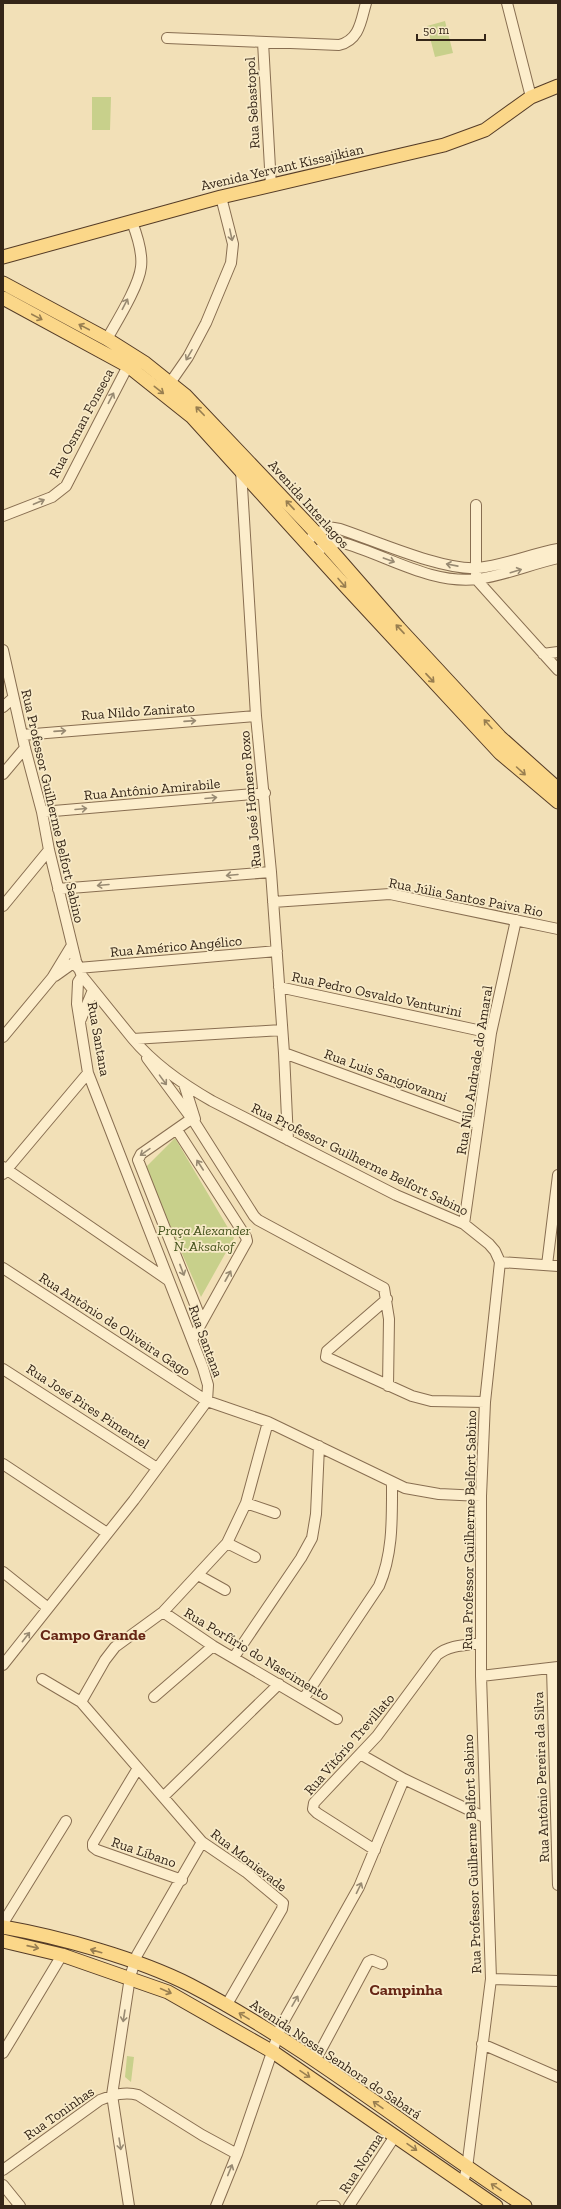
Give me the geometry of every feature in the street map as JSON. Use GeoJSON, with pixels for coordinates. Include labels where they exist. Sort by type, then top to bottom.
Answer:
{"type":"FeatureCollection","features":[{"type":"Feature","properties":{"kind":"main road","name":"Avenida Yervant Kissajikian"},"geometry":{"type":"LineString","coordinates":[[3,257],[221,197],[444,145],[484,130],[531,98],[558,86]]}},
{"type":"Feature","properties":{"kind":"main road","name":"Avenida Interlagos"},"geometry":{"type":"LineString","coordinates":[[3,283],[107,339],[192,417],[241,470],[311,538]]}},
{"type":"Feature","properties":{"kind":"main road","name":"Avenida Interlagos"},"geometry":{"type":"LineString","coordinates":[[3,298],[130,360],[170,383],[185,395],[244,456],[311,538],[500,753],[558,802]]}},
{"type":"Feature","properties":{"kind":"main road","name":"Avenida Interlagos"},"geometry":{"type":"LineString","coordinates":[[321,549],[399,628],[500,737],[558,789]]}},
{"type":"Feature","properties":{"kind":"main road","name":"Avenida Nossa Senhora do Sabará"},"geometry":{"type":"LineString","coordinates":[[3,1927],[62,1941],[133,1962],[189,1985],[277,2036],[467,2168],[525,2206]]}},
{"type":"Feature","properties":{"kind":"main road","name":"Avenida Nossa Senhora do Sabará"},"geometry":{"type":"LineString","coordinates":[[3,1941],[62,1955],[130,1977],[168,1992],[273,2052],[496,2206]]}},
{"type":"Feature","properties":{"kind":"street"},"geometry":{"type":"LineString","coordinates":[[167,38],[339,45],[347,43],[355,36],[366,3]]}},
{"type":"Feature","properties":{"kind":"street"},"geometry":{"type":"LineString","coordinates":[[507,3],[531,98]]}},
{"type":"Feature","properties":{"kind":"street","name":"Rua Sebastopol"},"geometry":{"type":"LineString","coordinates":[[263,42],[271,186]]}},
{"type":"Feature","properties":{"kind":"street"},"geometry":{"type":"LineString","coordinates":[[170,383],[188,357],[206,323],[231,263],[233,244],[221,197]]}},
{"type":"Feature","properties":{"kind":"street"},"geometry":{"type":"LineString","coordinates":[[107,339],[130,296],[141,268],[140,249],[132,222]]}},
{"type":"Feature","properties":{"kind":"street","name":"Rua Osman Fonseca"},"geometry":{"type":"LineString","coordinates":[[3,516],[52,497],[66,486],[130,360]]}},
{"type":"Feature","properties":{"kind":"street","name":"Rua José Homero Roxo"},"geometry":{"type":"LineString","coordinates":[[244,456],[241,470],[256,716],[265,793],[277,951],[288,1140]]}},
{"type":"Feature","properties":{"kind":"street"},"geometry":{"type":"LineString","coordinates":[[476,505],[476,579],[558,670]]}},
{"type":"Feature","properties":{"kind":"street"},"geometry":{"type":"LineString","coordinates":[[311,538],[328,527],[340,529],[452,566],[476,568],[500,565],[558,549]]}},
{"type":"Feature","properties":{"kind":"street"},"geometry":{"type":"LineString","coordinates":[[321,549],[335,542],[347,544],[432,575],[476,579],[504,574],[558,558]]}},
{"type":"Feature","properties":{"kind":"street","name":"Rua Professor Guilherme Belfort Sabino"},"geometry":{"type":"LineString","coordinates":[[3,650],[25,748],[42,812],[58,889],[79,968],[93,990],[140,1048],[184,1084],[212,1101],[396,1195],[464,1224],[496,1251],[500,1262],[485,1402],[481,1496],[481,1676],[484,1817],[491,1978],[467,2168],[463,2183]]}},
{"type":"Feature","properties":{"kind":"street"},"geometry":{"type":"LineString","coordinates":[[543,654],[558,652]]}},
{"type":"Feature","properties":{"kind":"street"},"geometry":{"type":"LineString","coordinates":[[3,707],[13,698]]}},
{"type":"Feature","properties":{"kind":"street","name":"Rua Nildo Zanirato"},"geometry":{"type":"LineString","coordinates":[[22,735],[256,716]]}},
{"type":"Feature","properties":{"kind":"street"},"geometry":{"type":"LineString","coordinates":[[3,774],[25,748]]}},
{"type":"Feature","properties":{"kind":"street","name":"Rua Antônio Amirabile"},"geometry":{"type":"LineString","coordinates":[[42,812],[265,793]]}},
{"type":"Feature","properties":{"kind":"street"},"geometry":{"type":"LineString","coordinates":[[3,906],[49,850]]}},
{"type":"Feature","properties":{"kind":"street"},"geometry":{"type":"LineString","coordinates":[[58,889],[271,872]]}},
{"type":"Feature","properties":{"kind":"street","name":"Rua Júlia Santos Paiva Rio"},"geometry":{"type":"LineString","coordinates":[[273,902],[390,894],[558,930]]}},
{"type":"Feature","properties":{"kind":"street","name":"Rua Nilo Andrade do Amaral"},"geometry":{"type":"LineString","coordinates":[[464,1224],[492,1033],[516,920]]}},
{"type":"Feature","properties":{"kind":"street"},"geometry":{"type":"LineString","coordinates":[[3,1038],[52,978],[72,945]]}},
{"type":"Feature","properties":{"kind":"street","name":"Rua Américo Angélico"},"geometry":{"type":"LineString","coordinates":[[79,968],[277,951]]}},
{"type":"Feature","properties":{"kind":"street"},"geometry":{"type":"LineString","coordinates":[[52,978],[79,968]]}},
{"type":"Feature","properties":{"kind":"street","name":"Rua Santana"},"geometry":{"type":"LineString","coordinates":[[79,968],[77,1004],[88,1073],[206,1376],[208,1401]]}},
{"type":"Feature","properties":{"kind":"street","name":"Rua Pedro Osvaldo Venturini"},"geometry":{"type":"LineString","coordinates":[[279,987],[492,1033]]}},
{"type":"Feature","properties":{"kind":"street"},"geometry":{"type":"LineString","coordinates":[[80,1021],[93,990]]}},
{"type":"Feature","properties":{"kind":"street"},"geometry":{"type":"LineString","coordinates":[[133,1039],[282,1030]]}},
{"type":"Feature","properties":{"kind":"street"},"geometry":{"type":"LineString","coordinates":[[140,1048],[194,1120],[250,1211],[258,1220],[384,1288],[389,1318],[388,1386]]}},
{"type":"Feature","properties":{"kind":"street","name":"Rua Luis Sangiovanni"},"geometry":{"type":"LineString","coordinates":[[284,1053],[478,1124]]}},
{"type":"Feature","properties":{"kind":"street"},"geometry":{"type":"LineString","coordinates":[[88,1073],[4,1170],[168,1280]]}},
{"type":"Feature","properties":{"kind":"street"},"geometry":{"type":"LineString","coordinates":[[184,1084],[194,1120]]}},
{"type":"Feature","properties":{"kind":"street"},"geometry":{"type":"LineString","coordinates":[[194,1120],[141,1154],[138,1160],[202,1322]]}},
{"type":"Feature","properties":{"kind":"street"},"geometry":{"type":"LineString","coordinates":[[177,1130],[246,1237],[247,1241],[192,1340]]}},
{"type":"Feature","properties":{"kind":"street"},"geometry":{"type":"LineString","coordinates":[[547,1265],[558,1175]]}},
{"type":"Feature","properties":{"kind":"street"},"geometry":{"type":"LineString","coordinates":[[500,1262],[558,1266]]}},
{"type":"Feature","properties":{"kind":"street","name":"Rua Antônio de Oliveira Gago"},"geometry":{"type":"LineString","coordinates":[[3,1268],[208,1401],[268,1422],[319,1446],[392,1484],[413,1491],[481,1496]]}},
{"type":"Feature","properties":{"kind":"street"},"geometry":{"type":"LineString","coordinates":[[387,1299],[327,1351],[325,1356],[412,1396],[431,1401],[485,1402]]}},
{"type":"Feature","properties":{"kind":"street","name":"Rua José Pires Pimentel"},"geometry":{"type":"LineString","coordinates":[[3,1369],[157,1468]]}},
{"type":"Feature","properties":{"kind":"street"},"geometry":{"type":"LineString","coordinates":[[3,1665],[208,1401]]}},
{"type":"Feature","properties":{"kind":"street"},"geometry":{"type":"LineString","coordinates":[[81,1702],[105,1660],[115,1647],[163,1612],[227,1543],[246,1503],[268,1422]]}},
{"type":"Feature","properties":{"kind":"street"},"geometry":{"type":"LineString","coordinates":[[234,1657],[301,1558],[312,1538],[316,1514],[319,1446]]}},
{"type":"Feature","properties":{"kind":"street"},"geometry":{"type":"LineString","coordinates":[[3,1464],[107,1533]]}},
{"type":"Feature","properties":{"kind":"street"},"geometry":{"type":"LineString","coordinates":[[304,1698],[379,1586],[384,1575],[390,1551],[392,1484]]}},
{"type":"Feature","properties":{"kind":"street"},"geometry":{"type":"LineString","coordinates":[[246,1503],[275,1513]]}},
{"type":"Feature","properties":{"kind":"street"},"geometry":{"type":"LineString","coordinates":[[227,1543],[255,1557]]}},
{"type":"Feature","properties":{"kind":"street"},"geometry":{"type":"LineString","coordinates":[[3,1572],[48,1608]]}},
{"type":"Feature","properties":{"kind":"street"},"geometry":{"type":"LineString","coordinates":[[198,1575],[225,1590]]}},
{"type":"Feature","properties":{"kind":"street","name":"Rua Porfírio do Nascimento"},"geometry":{"type":"LineString","coordinates":[[163,1612],[213,1646],[338,1719]]}},
{"type":"Feature","properties":{"kind":"street","name":"Rua Vitório Trevillato"},"geometry":{"type":"LineString","coordinates":[[376,1850],[317,1813],[313,1809],[314,1803],[392,1718],[437,1655],[450,1647],[481,1643]]}},
{"type":"Feature","properties":{"kind":"street"},"geometry":{"type":"LineString","coordinates":[[154,1697],[213,1646]]}},
{"type":"Feature","properties":{"kind":"street"},"geometry":{"type":"LineString","coordinates":[[481,1676],[555,1668]]}},
{"type":"Feature","properties":{"kind":"street","name":"Rua Antônio Pereira da Silva"},"geometry":{"type":"LineString","coordinates":[[555,1668],[558,1885]]}},
{"type":"Feature","properties":{"kind":"street","name":"Rua Monievade"},"geometry":{"type":"LineString","coordinates":[[42,1679],[81,1702],[164,1796],[202,1842],[246,1872],[283,1903],[282,1909],[226,2006]]}},
{"type":"Feature","properties":{"kind":"street"},"geometry":{"type":"LineString","coordinates":[[164,1796],[279,1684]]}},
{"type":"Feature","properties":{"kind":"street"},"geometry":{"type":"LineString","coordinates":[[360,1754],[404,1779],[484,1817]]}},
{"type":"Feature","properties":{"kind":"street","name":"Rua Líbano"},"geometry":{"type":"LineString","coordinates":[[138,1768],[93,1843],[93,1847],[97,1850],[182,1880]]}},
{"type":"Feature","properties":{"kind":"street"},"geometry":{"type":"LineString","coordinates":[[216,2206],[273,2052],[277,2036],[359,1887],[376,1850],[404,1779]]}},
{"type":"Feature","properties":{"kind":"street"},"geometry":{"type":"LineString","coordinates":[[3,1923],[66,1821]]}},
{"type":"Feature","properties":{"kind":"street"},"geometry":{"type":"LineString","coordinates":[[126,2205],[112,2095],[133,1962],[182,1880],[202,1842]]}},
{"type":"Feature","properties":{"kind":"street"},"geometry":{"type":"LineString","coordinates":[[3,2053],[62,1955]]}},
{"type":"Feature","properties":{"kind":"street"},"geometry":{"type":"LineString","coordinates":[[315,2061],[368,1961],[372,1960],[382,1964]]}},
{"type":"Feature","properties":{"kind":"street"},"geometry":{"type":"LineString","coordinates":[[491,1978],[558,1981]]}},
{"type":"Feature","properties":{"kind":"street"},"geometry":{"type":"LineString","coordinates":[[482,2044],[558,2077]]}},
{"type":"Feature","properties":{"kind":"street","name":"Rua Toninhas"},"geometry":{"type":"LineString","coordinates":[[3,2170],[79,2113],[100,2100],[112,2095],[130,2092],[138,2095],[202,2135],[236,2154]]}},
{"type":"Feature","properties":{"kind":"street","name":"Rua Norma"},"geometry":{"type":"LineString","coordinates":[[350,2206],[395,2136]]}},
{"type":"Feature","properties":{"kind":"street"},"geometry":{"type":"LineString","coordinates":[[3,2185],[20,2206]]}},
{"type":"Feature","properties":{"kind":"street"},"geometry":{"type":"LineString","coordinates":[[322,2206],[335,2206]]}},
{"type":"Feature","properties":{"kind":"green space"},"geometry":{"type":"Polygon","coordinates":[[[445,21],[453,53],[435,57],[427,26],[445,21]]]}},
{"type":"Feature","properties":{"kind":"green space"},"geometry":{"type":"Polygon","coordinates":[[[92,97],[111,97],[110,130],[92,130],[92,97]]]}},
{"type":"Feature","properties":{"kind":"green space","name":"Praça Alexander N. Aksakof"},"geometry":{"type":"Polygon","coordinates":[[[175,1138],[234,1238],[201,1297],[145,1168],[175,1138]]]}},
{"type":"Feature","properties":{"kind":"green space"},"geometry":{"type":"Polygon","coordinates":[[[127,2056],[134,2057],[131,2082],[125,2077],[127,2056]]]}},
{"type":"Feature","properties":{"kind":"district","name":"Campo Grande"},"geometry":{"type":"Point","coordinates":[93,1634]}},
{"type":"Feature","properties":{"kind":"district","name":"Campinha"},"geometry":{"type":"Point","coordinates":[406,1989]}}]}
